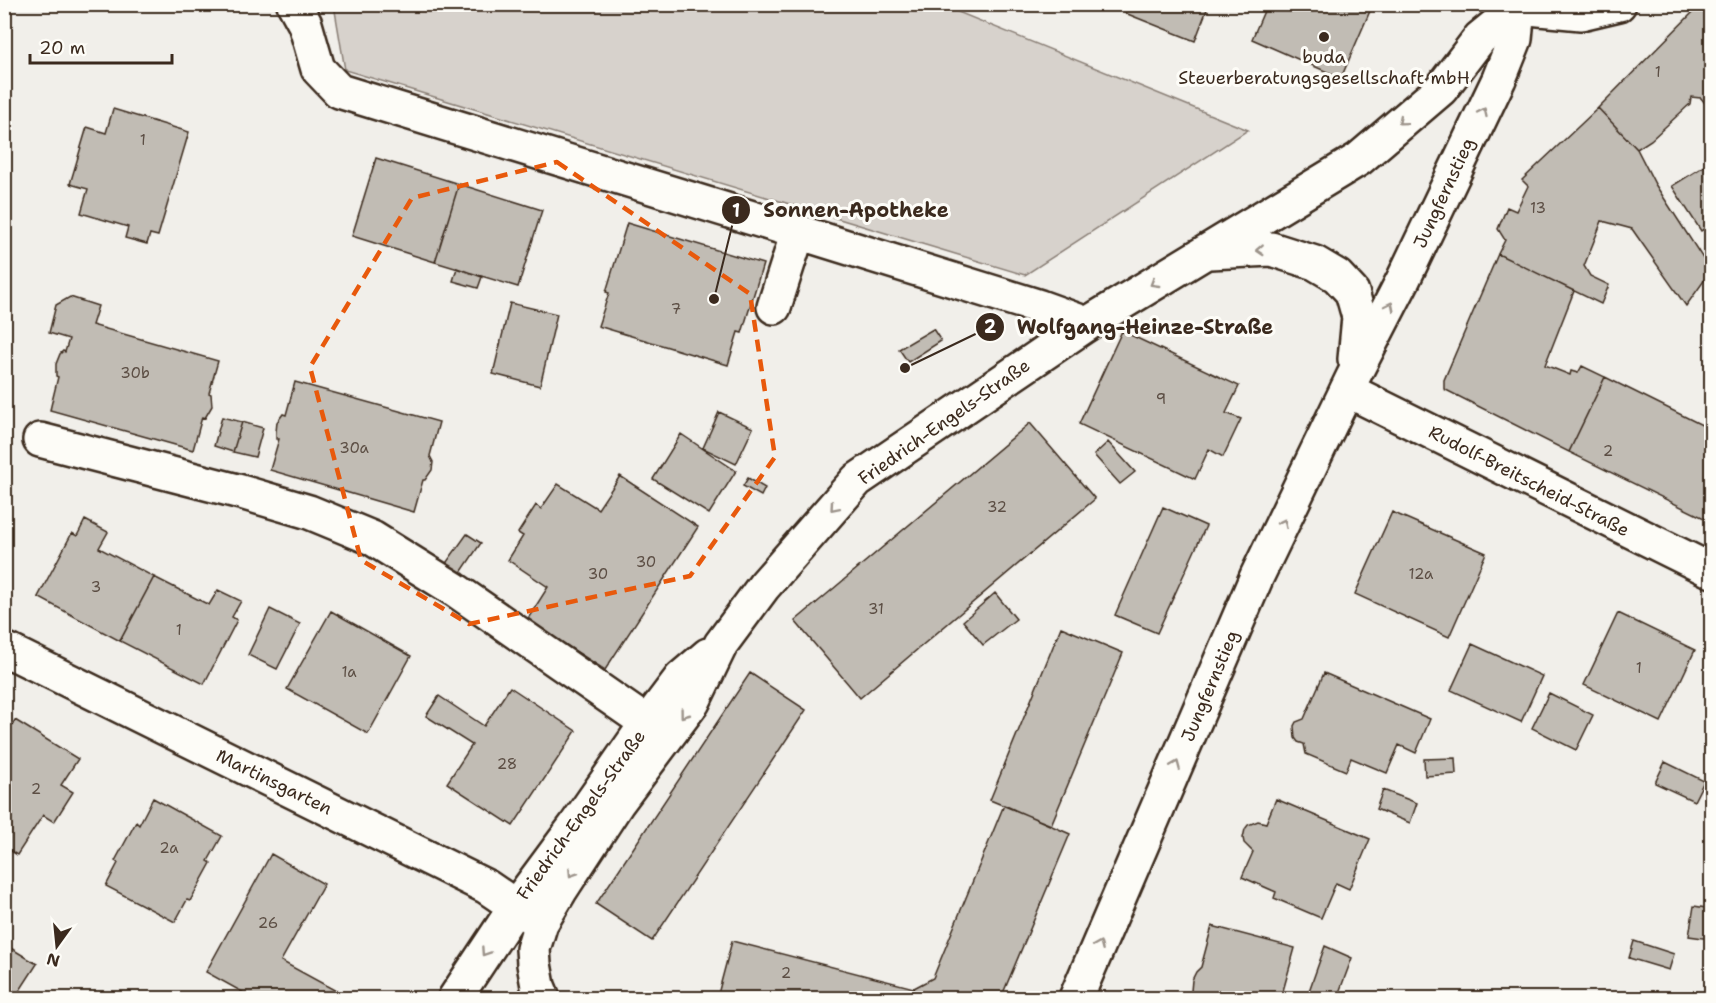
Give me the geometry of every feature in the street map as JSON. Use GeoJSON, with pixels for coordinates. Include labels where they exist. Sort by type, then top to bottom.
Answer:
{"type":"FeatureCollection","features":[{"type":"Feature","properties":{"kind":"main road"},"geometry":{"type":"LineString","coordinates":[[294,4],[305,24],[318,69],[339,91],[1040,307],[1087,324]]}},
{"type":"Feature","properties":{"kind":"main road"},"geometry":{"type":"LineString","coordinates":[[1204,253],[1359,159],[1441,89],[1480,38],[1519,6],[1581,13],[1619,4]]}},
{"type":"Feature","properties":{"kind":"main road","name":"Jungfernstieg"},"geometry":{"type":"LineString","coordinates":[[1076,999],[1257,576],[1499,79],[1515,39],[1519,6]]}},
{"type":"Feature","properties":{"kind":"main road"},"geometry":{"type":"LineString","coordinates":[[774,307],[798,232]]}},
{"type":"Feature","properties":{"kind":"main road","name":"Jungfernstieg"},"geometry":{"type":"LineString","coordinates":[[1087,324],[1204,253],[1271,249],[1315,263],[1337,276],[1352,292],[1359,317],[1350,384]]}},
{"type":"Feature","properties":{"kind":"main road","name":"Friedrich-Engels-Straße"},"geometry":{"type":"LineString","coordinates":[[455,999],[529,915],[693,702],[721,644],[764,586],[857,480],[1087,324]]}},
{"type":"Feature","properties":{"kind":"main road","name":"Rudolf-Breitscheid-Straße"},"geometry":{"type":"LineString","coordinates":[[1350,384],[1712,572]]}},
{"type":"Feature","properties":{"kind":"main road"},"geometry":{"type":"LineString","coordinates":[[40,440],[309,512],[372,538],[454,589],[646,723]]}},
{"type":"Feature","properties":{"kind":"main road","name":"Friedrich-Engels-Straße"},"geometry":{"type":"LineString","coordinates":[[543,999],[534,964],[529,915],[576,825],[646,723],[681,678],[721,644]]}},
{"type":"Feature","properties":{"kind":"main road","name":"Martinsgarten"},"geometry":{"type":"LineString","coordinates":[[4,654],[7,650],[28,660],[487,887],[529,915]]}},
{"type":"Feature","properties":{"kind":"highlighted area"},"geometry":{"type":"Polygon","coordinates":[[[557,162],[750,294],[775,457],[690,576],[469,624],[361,560],[310,367],[412,198],[557,162]]]}},
{"type":"Feature","properties":{"kind":"shaded area"},"geometry":{"type":"Polygon","coordinates":[[[334,5],[941,5],[1248,130],[1025,275],[345,70],[334,5]]]}},
{"type":"Feature","properties":{"kind":"building"},"geometry":{"type":"Polygon","coordinates":[[[1129,4],[1209,4],[1195,41],[1125,13],[1129,4]]]}},
{"type":"Feature","properties":{"kind":"building"},"geometry":{"type":"Polygon","coordinates":[[[1267,4],[1373,4],[1341,78],[1252,39],[1267,4]]]}},
{"type":"Feature","properties":{"kind":"building"},"geometry":{"type":"Polygon","coordinates":[[[1701,4],[1712,11],[1712,112],[1701,98],[1691,97],[1690,104],[1651,140],[1637,149],[1598,108],[1701,4]]]}},
{"type":"Feature","properties":{"kind":"building"},"geometry":{"type":"Polygon","coordinates":[[[1598,108],[1637,149],[1655,184],[1711,271],[1686,306],[1632,229],[1602,221],[1584,266],[1590,276],[1609,285],[1601,304],[1498,254],[1505,240],[1498,229],[1507,207],[1516,211],[1528,186],[1522,180],[1598,108]]]}},
{"type":"Feature","properties":{"kind":"building"},"geometry":{"type":"Polygon","coordinates":[[[113,109],[189,132],[158,236],[150,234],[147,244],[125,238],[128,227],[81,213],[88,189],[70,184],[87,127],[106,133],[113,109]]]}},
{"type":"Feature","properties":{"kind":"building"},"geometry":{"type":"Polygon","coordinates":[[[376,158],[459,184],[435,262],[352,236],[376,158]]]}},
{"type":"Feature","properties":{"kind":"building"},"geometry":{"type":"Polygon","coordinates":[[[1712,161],[1712,224],[1701,231],[1672,186],[1712,161]]]}},
{"type":"Feature","properties":{"kind":"building"},"geometry":{"type":"Polygon","coordinates":[[[459,184],[542,210],[518,287],[435,262],[459,184]]]}},
{"type":"Feature","properties":{"kind":"building"},"geometry":{"type":"Polygon","coordinates":[[[627,223],[763,264],[742,333],[738,332],[728,365],[598,326],[627,223]]]}},
{"type":"Feature","properties":{"kind":"building"},"geometry":{"type":"Polygon","coordinates":[[[1498,254],[1574,291],[1545,365],[1570,375],[1571,371],[1578,373],[1582,366],[1605,377],[1569,452],[1444,389],[1444,380],[1498,254]]]}},
{"type":"Feature","properties":{"kind":"building"},"geometry":{"type":"Polygon","coordinates":[[[457,268],[482,277],[478,288],[453,281],[457,268]]]}},
{"type":"Feature","properties":{"kind":"building"},"geometry":{"type":"Polygon","coordinates":[[[70,297],[98,306],[92,325],[218,361],[209,393],[212,406],[205,418],[202,417],[193,450],[50,410],[58,377],[56,376],[56,364],[60,354],[65,352],[69,339],[49,333],[56,305],[70,297]]]}},
{"type":"Feature","properties":{"kind":"building"},"geometry":{"type":"Polygon","coordinates":[[[510,303],[557,314],[540,386],[493,374],[510,303]]]}},
{"type":"Feature","properties":{"kind":"building"},"geometry":{"type":"Polygon","coordinates":[[[933,329],[941,341],[908,362],[899,349],[933,329]]]}},
{"type":"Feature","properties":{"kind":"building"},"geometry":{"type":"Polygon","coordinates":[[[1122,331],[1239,386],[1226,413],[1241,419],[1223,457],[1209,449],[1195,479],[1079,424],[1122,331]]]}},
{"type":"Feature","properties":{"kind":"building"},"geometry":{"type":"Polygon","coordinates":[[[1605,377],[1712,430],[1712,512],[1708,520],[1569,452],[1605,377]]]}},
{"type":"Feature","properties":{"kind":"building"},"geometry":{"type":"Polygon","coordinates":[[[295,382],[439,422],[430,456],[433,462],[432,470],[423,480],[414,512],[270,470],[279,439],[276,439],[277,422],[283,414],[286,415],[295,382]]]}},
{"type":"Feature","properties":{"kind":"building"},"geometry":{"type":"Polygon","coordinates":[[[719,412],[753,428],[736,464],[703,448],[719,412]]]}},
{"type":"Feature","properties":{"kind":"building"},"geometry":{"type":"Polygon","coordinates":[[[222,417],[242,422],[233,452],[214,446],[222,417]]]}},
{"type":"Feature","properties":{"kind":"building"},"geometry":{"type":"Polygon","coordinates":[[[242,422],[263,428],[255,457],[233,452],[242,422]]]}},
{"type":"Feature","properties":{"kind":"building"},"geometry":{"type":"Polygon","coordinates":[[[1030,423],[1095,499],[860,698],[795,621],[1030,423]]]}},
{"type":"Feature","properties":{"kind":"building"},"geometry":{"type":"Polygon","coordinates":[[[681,434],[736,471],[709,514],[653,479],[681,434]]]}},
{"type":"Feature","properties":{"kind":"building"},"geometry":{"type":"Polygon","coordinates":[[[1108,442],[1135,472],[1120,484],[1094,455],[1108,442]]]}},
{"type":"Feature","properties":{"kind":"building"},"geometry":{"type":"Polygon","coordinates":[[[620,476],[698,527],[605,670],[527,620],[548,587],[508,560],[523,536],[518,533],[536,505],[541,509],[558,484],[598,509],[620,476]]]}},
{"type":"Feature","properties":{"kind":"building"},"geometry":{"type":"Polygon","coordinates":[[[748,478],[765,488],[761,496],[743,486],[748,478]]]}},
{"type":"Feature","properties":{"kind":"building"},"geometry":{"type":"Polygon","coordinates":[[[1163,507],[1206,526],[1157,633],[1115,615],[1163,507]]]}},
{"type":"Feature","properties":{"kind":"building"},"geometry":{"type":"Polygon","coordinates":[[[1392,512],[1486,553],[1449,637],[1355,594],[1392,512]]]}},
{"type":"Feature","properties":{"kind":"building"},"geometry":{"type":"Polygon","coordinates":[[[85,520],[108,532],[99,548],[154,577],[120,641],[38,597],[72,533],[77,536],[85,520]]]}},
{"type":"Feature","properties":{"kind":"building"},"geometry":{"type":"Polygon","coordinates":[[[467,534],[481,543],[458,577],[444,566],[467,534]]]}},
{"type":"Feature","properties":{"kind":"building"},"geometry":{"type":"Polygon","coordinates":[[[154,577],[209,605],[218,590],[241,601],[232,617],[237,620],[204,684],[120,641],[154,577]]]}},
{"type":"Feature","properties":{"kind":"building"},"geometry":{"type":"Polygon","coordinates":[[[995,593],[1016,619],[983,645],[963,621],[995,593]]]}},
{"type":"Feature","properties":{"kind":"building"},"geometry":{"type":"Polygon","coordinates":[[[270,609],[300,624],[277,669],[248,655],[270,609]]]}},
{"type":"Feature","properties":{"kind":"building"},"geometry":{"type":"Polygon","coordinates":[[[331,611],[411,656],[368,734],[287,689],[331,611]]]}},
{"type":"Feature","properties":{"kind":"building"},"geometry":{"type":"Polygon","coordinates":[[[1618,613],[1695,650],[1661,722],[1584,685],[1618,613]]]}},
{"type":"Feature","properties":{"kind":"building"},"geometry":{"type":"Polygon","coordinates":[[[1061,627],[1123,653],[1051,825],[990,800],[1061,627]]]}},
{"type":"Feature","properties":{"kind":"building"},"geometry":{"type":"Polygon","coordinates":[[[1472,644],[1542,676],[1521,722],[1451,690],[1472,644]]]}},
{"type":"Feature","properties":{"kind":"building"},"geometry":{"type":"Polygon","coordinates":[[[750,673],[806,710],[652,941],[596,904],[750,673]]]}},
{"type":"Feature","properties":{"kind":"building"},"geometry":{"type":"Polygon","coordinates":[[[1324,673],[1430,719],[1416,753],[1399,745],[1387,773],[1351,758],[1346,771],[1306,754],[1304,744],[1295,738],[1294,726],[1296,722],[1304,719],[1324,673]]]}},
{"type":"Feature","properties":{"kind":"building"},"geometry":{"type":"Polygon","coordinates":[[[510,687],[576,731],[513,826],[447,783],[472,745],[426,716],[439,696],[484,726],[510,687]]]}},
{"type":"Feature","properties":{"kind":"building"},"geometry":{"type":"Polygon","coordinates":[[[1549,693],[1593,715],[1576,750],[1532,728],[1549,693]]]}},
{"type":"Feature","properties":{"kind":"building"},"geometry":{"type":"Polygon","coordinates":[[[15,720],[78,759],[61,785],[73,792],[54,822],[43,815],[17,855],[4,846],[4,737],[15,720]]]}},
{"type":"Feature","properties":{"kind":"building"},"geometry":{"type":"Polygon","coordinates":[[[1455,758],[1456,774],[1425,776],[1424,759],[1455,758]]]}},
{"type":"Feature","properties":{"kind":"building"},"geometry":{"type":"Polygon","coordinates":[[[1665,762],[1704,781],[1694,801],[1655,783],[1665,762]]]}},
{"type":"Feature","properties":{"kind":"building"},"geometry":{"type":"Polygon","coordinates":[[[1383,790],[1417,803],[1410,823],[1376,809],[1383,790]]]}},
{"type":"Feature","properties":{"kind":"building"},"geometry":{"type":"Polygon","coordinates":[[[153,798],[222,836],[208,861],[211,863],[190,901],[187,900],[175,922],[106,886],[118,863],[115,861],[136,822],[139,825],[153,798]]]}},
{"type":"Feature","properties":{"kind":"building"},"geometry":{"type":"Polygon","coordinates":[[[1276,799],[1370,839],[1349,889],[1336,883],[1321,918],[1274,898],[1276,892],[1242,877],[1253,852],[1244,843],[1245,829],[1248,825],[1258,821],[1266,823],[1276,799]]]}},
{"type":"Feature","properties":{"kind":"building"},"geometry":{"type":"Polygon","coordinates":[[[1004,805],[1070,834],[1001,998],[916,998],[914,988],[933,978],[1004,805]]]}},
{"type":"Feature","properties":{"kind":"building"},"geometry":{"type":"Polygon","coordinates":[[[271,854],[324,884],[281,961],[340,993],[337,998],[253,998],[206,972],[271,854]]]}},
{"type":"Feature","properties":{"kind":"building"},"geometry":{"type":"Polygon","coordinates":[[[1694,906],[1712,909],[1710,939],[1689,936],[1694,906]]]}},
{"type":"Feature","properties":{"kind":"building"},"geometry":{"type":"Polygon","coordinates":[[[1212,926],[1295,948],[1281,998],[1201,998],[1194,996],[1191,991],[1192,980],[1201,967],[1212,926]]]}},
{"type":"Feature","properties":{"kind":"building"},"geometry":{"type":"Polygon","coordinates":[[[1712,930],[1712,958],[1707,958],[1712,930]]]}},
{"type":"Feature","properties":{"kind":"building"},"geometry":{"type":"Polygon","coordinates":[[[732,941],[914,988],[916,998],[717,998],[732,941]]]}},
{"type":"Feature","properties":{"kind":"building"},"geometry":{"type":"Polygon","coordinates":[[[1634,941],[1674,954],[1669,970],[1629,958],[1634,941]]]}},
{"type":"Feature","properties":{"kind":"building"},"geometry":{"type":"Polygon","coordinates":[[[4,944],[37,964],[15,998],[4,998],[4,944]]]}},
{"type":"Feature","properties":{"kind":"building"},"geometry":{"type":"Polygon","coordinates":[[[1325,946],[1352,958],[1337,998],[1329,998],[1309,991],[1325,946]]]}},
{"type":"Feature","properties":{"kind":"place","name":"buda Steuerberatungsgesellschaft mbH"},"geometry":{"type":"Point","coordinates":[1324,37]}},
{"type":"Feature","properties":{"kind":"place","name":"Sonnen-Apotheke"},"geometry":{"type":"Point","coordinates":[714,299]}},
{"type":"Feature","properties":{"kind":"place","name":"Wolfgang-Heinze-Straße"},"geometry":{"type":"Point","coordinates":[905,368]}}]}
